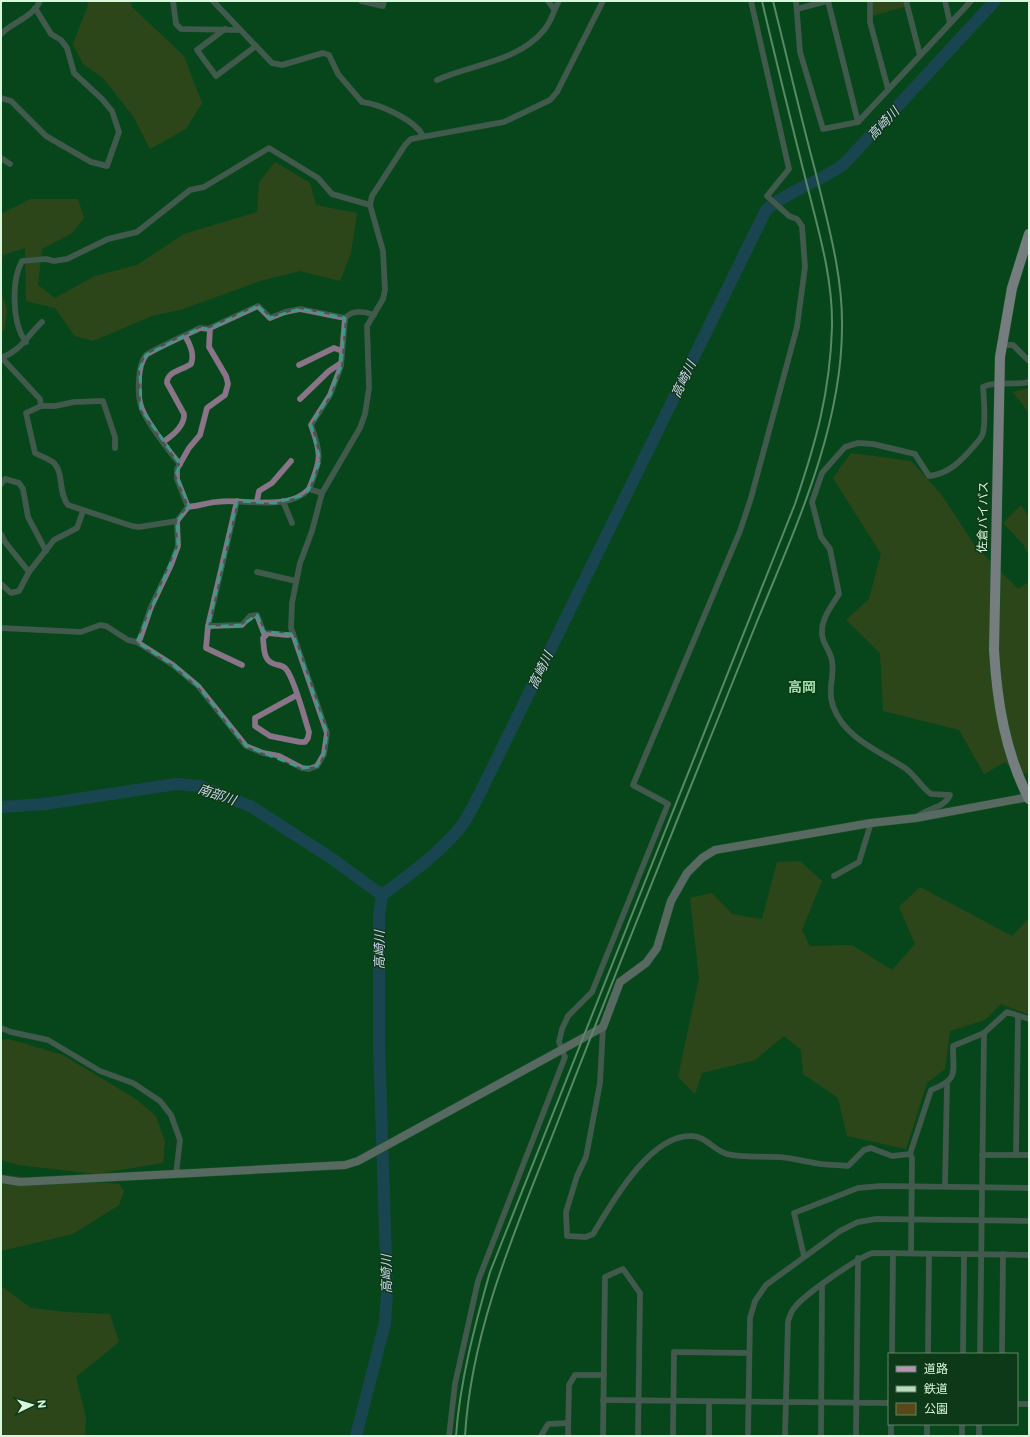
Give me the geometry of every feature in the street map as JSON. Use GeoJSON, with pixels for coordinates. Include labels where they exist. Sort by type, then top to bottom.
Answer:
{"type":"FeatureCollection","features":[{"type":"Feature","properties":{"kind":"highway","name":"佐倉バイパス"},"geometry":{"type":"LineString","coordinates":[[1029,234],[1012,288],[1001,345],[998,384],[994,650],[996,690],[1003,730],[1025,782],[1029,798]]}},
{"type":"Feature","properties":{"kind":"street"},"geometry":{"type":"LineString","coordinates":[[1,34],[35,8],[40,1]]}},
{"type":"Feature","properties":{"kind":"street"},"geometry":{"type":"LineString","coordinates":[[173,1],[176,24],[182,29],[240,30]]}},
{"type":"Feature","properties":{"kind":"street"},"geometry":{"type":"LineString","coordinates":[[213,1],[272,63],[282,64],[323,53],[329,55],[338,74],[362,102],[376,104],[419,128],[423,136]]}},
{"type":"Feature","properties":{"kind":"street"},"geometry":{"type":"LineString","coordinates":[[361,1],[383,6],[384,1]]}},
{"type":"Feature","properties":{"kind":"street"},"geometry":{"type":"LineString","coordinates":[[548,1],[554,9]]}},
{"type":"Feature","properties":{"kind":"street"},"geometry":{"type":"LineString","coordinates":[[437,80],[454,72],[474,68],[520,50],[544,30],[553,16],[554,9],[559,1]]}},
{"type":"Feature","properties":{"kind":"street"},"geometry":{"type":"LineString","coordinates":[[1,628],[81,632],[100,625],[106,626],[128,640],[136,642],[173,665],[198,686],[246,746],[263,753],[279,756],[302,768],[309,769],[317,766],[324,754],[327,733],[291,628],[292,603],[300,563],[312,531],[322,493],[360,428],[365,414],[369,388],[367,326],[382,299],[385,290],[384,261],[370,205],[372,196],[405,145],[411,139],[504,122],[550,100],[557,92],[603,1]]}},
{"type":"Feature","properties":{"kind":"street"},"geometry":{"type":"LineString","coordinates":[[449,1436],[455,1384],[478,1281],[565,1057],[559,1042],[562,1029],[568,1016],[592,992],[668,804],[633,785],[740,530],[751,498],[797,327],[804,266],[802,226],[796,219],[789,216],[767,196],[789,169],[750,1]]}},
{"type":"Feature","properties":{"kind":"street"},"geometry":{"type":"LineString","coordinates":[[796,1],[800,52],[823,129],[858,122],[971,1]]}},
{"type":"Feature","properties":{"kind":"street"},"geometry":{"type":"LineString","coordinates":[[796,9],[828,1],[858,122]]}},
{"type":"Feature","properties":{"kind":"street"},"geometry":{"type":"LineString","coordinates":[[870,1],[870,22],[888,89]]}},
{"type":"Feature","properties":{"kind":"street"},"geometry":{"type":"LineString","coordinates":[[906,1],[920,55]]}},
{"type":"Feature","properties":{"kind":"street"},"geometry":{"type":"LineString","coordinates":[[945,1],[950,24]]}},
{"type":"Feature","properties":{"kind":"street"},"geometry":{"type":"LineString","coordinates":[[1,98],[11,100],[46,136],[91,162],[107,166],[119,132],[112,111],[102,99],[74,73],[67,48],[61,40],[51,34],[35,8]]}},
{"type":"Feature","properties":{"kind":"street"},"geometry":{"type":"LineString","coordinates":[[225,29],[197,50],[216,76],[256,46]]}},
{"type":"Feature","properties":{"kind":"street"},"geometry":{"type":"LineString","coordinates":[[26,342],[17,326],[16,306],[17,270],[22,261],[46,259],[54,261],[67,259],[108,239],[129,236],[137,232],[190,190],[204,187],[270,148],[318,178],[332,194],[370,205]]}},
{"type":"Feature","properties":{"kind":"street"},"geometry":{"type":"LineString","coordinates":[[1,158],[10,164]]}},
{"type":"Feature","properties":{"kind":"street"},"geometry":{"type":"LineString","coordinates":[[188,506],[176,475],[189,448],[200,435],[207,408],[225,394],[228,384],[226,376],[209,347],[210,329],[212,325],[258,306],[270,318],[285,312],[300,309],[345,318],[358,312],[367,312],[374,315]]}},
{"type":"Feature","properties":{"kind":"street"},"geometry":{"type":"LineString","coordinates":[[136,642],[140,639],[151,607],[178,546],[177,521],[188,506],[237,501],[275,503],[304,495],[309,489],[320,460],[311,425],[330,396],[341,364],[345,318]]}},
{"type":"Feature","properties":{"kind":"street"},"geometry":{"type":"LineString","coordinates":[[41,406],[40,399],[2,358],[12,353],[26,342],[42,322]]}},
{"type":"Feature","properties":{"kind":"street"},"geometry":{"type":"LineString","coordinates":[[180,464],[141,409],[139,389],[140,369],[146,355],[200,328],[210,329]]}},
{"type":"Feature","properties":{"kind":"street"},"geometry":{"type":"LineString","coordinates":[[163,442],[174,435],[185,418],[166,383],[169,375],[191,364],[191,347],[185,336]]}},
{"type":"Feature","properties":{"kind":"street"},"geometry":{"type":"LineString","coordinates":[[1001,345],[1013,345],[1029,362]]}},
{"type":"Feature","properties":{"kind":"street"},"geometry":{"type":"LineString","coordinates":[[298,365],[334,348],[342,351]]}},
{"type":"Feature","properties":{"kind":"street"},"geometry":{"type":"LineString","coordinates":[[300,399],[329,371],[341,364]]}},
{"type":"Feature","properties":{"kind":"street"},"geometry":{"type":"LineString","coordinates":[[916,818],[923,812],[939,806],[948,800],[950,794],[931,794],[905,768],[862,742],[841,721],[833,707],[829,691],[833,670],[832,660],[823,638],[822,627],[827,613],[839,594],[830,549],[821,537],[812,502],[822,473],[845,447],[858,443],[872,444],[915,454],[929,476],[938,475],[947,471],[960,460],[982,435],[984,419],[984,387],[989,384],[1029,382]]}},
{"type":"Feature","properties":{"kind":"street"},"geometry":{"type":"LineString","coordinates":[[115,448],[115,437],[103,401],[74,402],[55,406],[41,406],[26,413],[35,453],[54,463],[58,470],[64,500],[68,505],[83,511],[138,527],[177,521]]}},
{"type":"Feature","properties":{"kind":"street"},"geometry":{"type":"LineString","coordinates":[[257,501],[259,491],[272,483],[291,461]]}},
{"type":"Feature","properties":{"kind":"street"},"geometry":{"type":"LineString","coordinates":[[1,484],[4,479],[19,483],[23,489],[28,517],[46,551]]}},
{"type":"Feature","properties":{"kind":"street"},"geometry":{"type":"LineString","coordinates":[[309,489],[322,493]]}},
{"type":"Feature","properties":{"kind":"street"},"geometry":{"type":"LineString","coordinates":[[237,501],[208,626],[206,648],[242,665]]}},
{"type":"Feature","properties":{"kind":"street"},"geometry":{"type":"LineString","coordinates":[[283,501],[292,523]]}},
{"type":"Feature","properties":{"kind":"street"},"geometry":{"type":"LineString","coordinates":[[1,584],[14,593],[19,591],[29,572],[54,540],[77,528],[83,511]]}},
{"type":"Feature","properties":{"kind":"street"},"geometry":{"type":"LineString","coordinates":[[1,534],[5,542],[29,572]]}},
{"type":"Feature","properties":{"kind":"street"},"geometry":{"type":"LineString","coordinates":[[257,572],[296,581]]}},
{"type":"Feature","properties":{"kind":"street"},"geometry":{"type":"LineString","coordinates":[[208,626],[242,625],[250,616],[257,615],[265,636],[263,638],[266,657],[272,663],[281,665],[286,669],[297,695],[309,732],[308,738],[305,742],[270,736],[255,726],[256,718],[297,695]]}},
{"type":"Feature","properties":{"kind":"street"},"geometry":{"type":"LineString","coordinates":[[265,636],[268,633],[287,635],[293,634]]}},
{"type":"Feature","properties":{"kind":"street"},"geometry":{"type":"LineString","coordinates":[[910,1154],[892,1156],[871,1148],[864,1150],[848,1166],[820,1164],[780,1157],[748,1157],[728,1154],[716,1149],[704,1139],[691,1135],[678,1137],[645,1159],[627,1180],[593,1234],[586,1237],[567,1236],[566,1212],[577,1176],[586,1157],[600,1083],[603,1027],[620,982],[646,963],[657,948],[671,901],[687,873],[702,858],[715,850],[871,823],[916,818],[1029,798]]}},
{"type":"Feature","properties":{"kind":"street"},"geometry":{"type":"LineString","coordinates":[[834,876],[859,862],[871,823]]}},
{"type":"Feature","properties":{"kind":"street"},"geometry":{"type":"LineString","coordinates":[[946,1186],[947,1084],[953,1075],[953,1046],[984,1033],[1007,1012],[1029,1019]]}},
{"type":"Feature","properties":{"kind":"street"},"geometry":{"type":"LineString","coordinates":[[1016,1155],[1018,1016]]}},
{"type":"Feature","properties":{"kind":"street"},"geometry":{"type":"LineString","coordinates":[[1,1179],[20,1182],[345,1165],[358,1161],[603,1027]]}},
{"type":"Feature","properties":{"kind":"street"},"geometry":{"type":"LineString","coordinates":[[1,1028],[11,1032],[48,1040],[100,1071],[133,1083],[160,1101],[171,1115],[180,1140],[176,1174]]}},
{"type":"Feature","properties":{"kind":"street"},"geometry":{"type":"LineString","coordinates":[[980,1353],[984,1033]]}},
{"type":"Feature","properties":{"kind":"street"},"geometry":{"type":"LineString","coordinates":[[911,1253],[912,1158],[910,1154],[931,1090],[947,1084]]}},
{"type":"Feature","properties":{"kind":"street"},"geometry":{"type":"LineString","coordinates":[[982,1155],[1029,1155]]}},
{"type":"Feature","properties":{"kind":"street"},"geometry":{"type":"LineString","coordinates":[[804,1256],[794,1213],[858,1188],[870,1186],[1029,1188]]}},
{"type":"Feature","properties":{"kind":"street"},"geometry":{"type":"LineString","coordinates":[[748,1436],[750,1318],[755,1301],[766,1285],[832,1236],[858,1222],[876,1219],[1029,1221]]}},
{"type":"Feature","properties":{"kind":"street"},"geometry":{"type":"LineString","coordinates":[[785,1436],[788,1321],[796,1306],[858,1258],[872,1253],[1029,1255]]}},
{"type":"Feature","properties":{"kind":"street"},"geometry":{"type":"LineString","coordinates":[[892,1353],[893,1253]]}},
{"type":"Feature","properties":{"kind":"street"},"geometry":{"type":"LineString","coordinates":[[928,1353],[929,1254]]}},
{"type":"Feature","properties":{"kind":"street"},"geometry":{"type":"LineString","coordinates":[[963,1353],[964,1254]]}},
{"type":"Feature","properties":{"kind":"street"},"geometry":{"type":"LineString","coordinates":[[1002,1353],[1003,1254]]}},
{"type":"Feature","properties":{"kind":"street"},"geometry":{"type":"LineString","coordinates":[[856,1436],[858,1258]]}},
{"type":"Feature","properties":{"kind":"street"},"geometry":{"type":"LineString","coordinates":[[603,1436],[605,1278],[623,1269],[640,1293],[638,1436]]}},
{"type":"Feature","properties":{"kind":"street"},"geometry":{"type":"LineString","coordinates":[[820,1436],[822,1285]]}},
{"type":"Feature","properties":{"kind":"street"},"geometry":{"type":"LineString","coordinates":[[673,1436],[674,1352],[749,1353]]}},
{"type":"Feature","properties":{"kind":"street"},"geometry":{"type":"LineString","coordinates":[[568,1436],[569,1385],[575,1375],[604,1375]]}},
{"type":"Feature","properties":{"kind":"street"},"geometry":{"type":"LineString","coordinates":[[603,1400],[888,1403]]}},
{"type":"Feature","properties":{"kind":"street"},"geometry":{"type":"LineString","coordinates":[[708,1436],[709,1401]]}},
{"type":"Feature","properties":{"kind":"street"},"geometry":{"type":"LineString","coordinates":[[1018,1404],[1029,1404]]}},
{"type":"Feature","properties":{"kind":"street"},"geometry":{"type":"LineString","coordinates":[[541,1436],[548,1424],[568,1423]]}},
{"type":"Feature","properties":{"kind":"street"},"geometry":{"type":"LineString","coordinates":[[891,1425],[891,1436]]}},
{"type":"Feature","properties":{"kind":"street"},"geometry":{"type":"LineString","coordinates":[[927,1425],[927,1436]]}},
{"type":"Feature","properties":{"kind":"street"},"geometry":{"type":"LineString","coordinates":[[962,1425],[962,1436]]}},
{"type":"Feature","properties":{"kind":"street"},"geometry":{"type":"LineString","coordinates":[[979,1425],[979,1436]]}},
{"type":"Feature","properties":{"kind":"highlighted area"},"geometry":{"type":"Polygon","coordinates":[[[258,306],[270,318],[300,309],[345,318],[341,366],[330,395],[311,425],[320,460],[309,489],[304,495],[275,503],[237,501],[208,627],[242,625],[257,615],[264,632],[293,634],[327,733],[324,754],[317,766],[302,768],[246,746],[198,686],[173,665],[137,642],[178,546],[177,521],[189,506],[176,475],[180,464],[141,409],[140,369],[146,355],[200,328],[208,329],[258,306]]]}},
{"type":"Feature","properties":{"kind":"green space"},"geometry":{"type":"Polygon","coordinates":[[[87,1],[131,1],[132,7],[184,56],[202,103],[186,129],[150,149],[133,116],[103,78],[83,64],[73,44],[88,5],[87,1]]]}},
{"type":"Feature","properties":{"kind":"green space"},"geometry":{"type":"Polygon","coordinates":[[[873,1],[903,1],[904,7],[872,16],[873,1]]]}},
{"type":"Feature","properties":{"kind":"green space"},"geometry":{"type":"Polygon","coordinates":[[[275,162],[310,183],[316,205],[357,213],[351,253],[340,281],[300,271],[260,281],[183,309],[152,316],[93,341],[75,336],[55,308],[26,301],[25,248],[3,255],[1,272],[1,214],[31,199],[78,199],[84,218],[72,233],[42,249],[38,285],[55,298],[95,276],[137,265],[184,234],[257,212],[259,182],[275,162]]]}},
{"type":"Feature","properties":{"kind":"green space"},"geometry":{"type":"Polygon","coordinates":[[[1,291],[7,310],[4,331],[1,330],[1,291]]]}},
{"type":"Feature","properties":{"kind":"green space"},"geometry":{"type":"Polygon","coordinates":[[[1029,388],[1029,413],[1013,392],[1029,388]]]}},
{"type":"Feature","properties":{"kind":"green space"},"geometry":{"type":"Polygon","coordinates":[[[851,453],[911,461],[941,494],[975,546],[1018,589],[1029,582],[1029,773],[1017,774],[1005,762],[984,774],[959,730],[883,711],[880,653],[846,620],[869,599],[881,554],[833,478],[851,453]]]}},
{"type":"Feature","properties":{"kind":"green space"},"geometry":{"type":"Polygon","coordinates":[[[1021,505],[1029,517],[1029,556],[1023,544],[1003,523],[1021,505]]]}},
{"type":"Feature","properties":{"kind":"green space"},"geometry":{"type":"Polygon","coordinates":[[[800,861],[822,881],[802,930],[810,946],[852,945],[892,970],[915,944],[899,907],[920,887],[1012,936],[1029,918],[1029,1015],[1001,1004],[985,1020],[950,1031],[945,1069],[927,1083],[906,1149],[847,1136],[838,1098],[803,1074],[801,1050],[784,1036],[755,1060],[702,1073],[695,1094],[678,1077],[699,978],[690,898],[712,893],[732,914],[762,919],[777,862],[800,861]]]}},
{"type":"Feature","properties":{"kind":"green space"},"geometry":{"type":"Polygon","coordinates":[[[9,1039],[63,1055],[136,1099],[156,1116],[165,1142],[163,1163],[96,1174],[18,1165],[1,1160],[1,1040],[9,1039]]]}},
{"type":"Feature","properties":{"kind":"green space"},"geometry":{"type":"Polygon","coordinates":[[[1,1175],[119,1184],[124,1191],[119,1205],[73,1234],[1,1251],[1,1175]]]}},
{"type":"Feature","properties":{"kind":"green space"},"geometry":{"type":"Polygon","coordinates":[[[1,1286],[31,1308],[66,1312],[110,1314],[119,1342],[76,1377],[86,1418],[85,1436],[1,1436],[1,1286]]]}},
{"type":"Feature","properties":{"kind":"waterway","name":"高崎川"},"geometry":{"type":"LineString","coordinates":[[356,1436],[385,1323],[387,1293],[379,1044],[379,916],[382,895],[441,847],[459,829],[470,813],[766,210],[794,191],[825,176],[844,164],[995,1]]}},
{"type":"Feature","properties":{"kind":"waterway","name":"南部川"},"geometry":{"type":"LineString","coordinates":[[1,807],[45,804],[176,784],[200,786],[252,807],[331,858],[382,895]]}},
{"type":"Feature","properties":{"kind":"railway"},"geometry":{"type":"LineString","coordinates":[[456,1436],[465,1373],[490,1272],[795,504],[821,417],[831,351],[832,308],[830,290],[820,235],[762,1]]}},
{"type":"Feature","properties":{"kind":"railway"},"geometry":{"type":"LineString","coordinates":[[465,1436],[470,1393],[478,1350],[502,1266],[612,983],[800,516],[825,441],[834,403],[840,365],[842,327],[842,307],[837,267],[773,1]]}},
{"type":"Feature","properties":{"kind":"district","name":"高岡"},"geometry":{"type":"Point","coordinates":[802,687]}}]}
